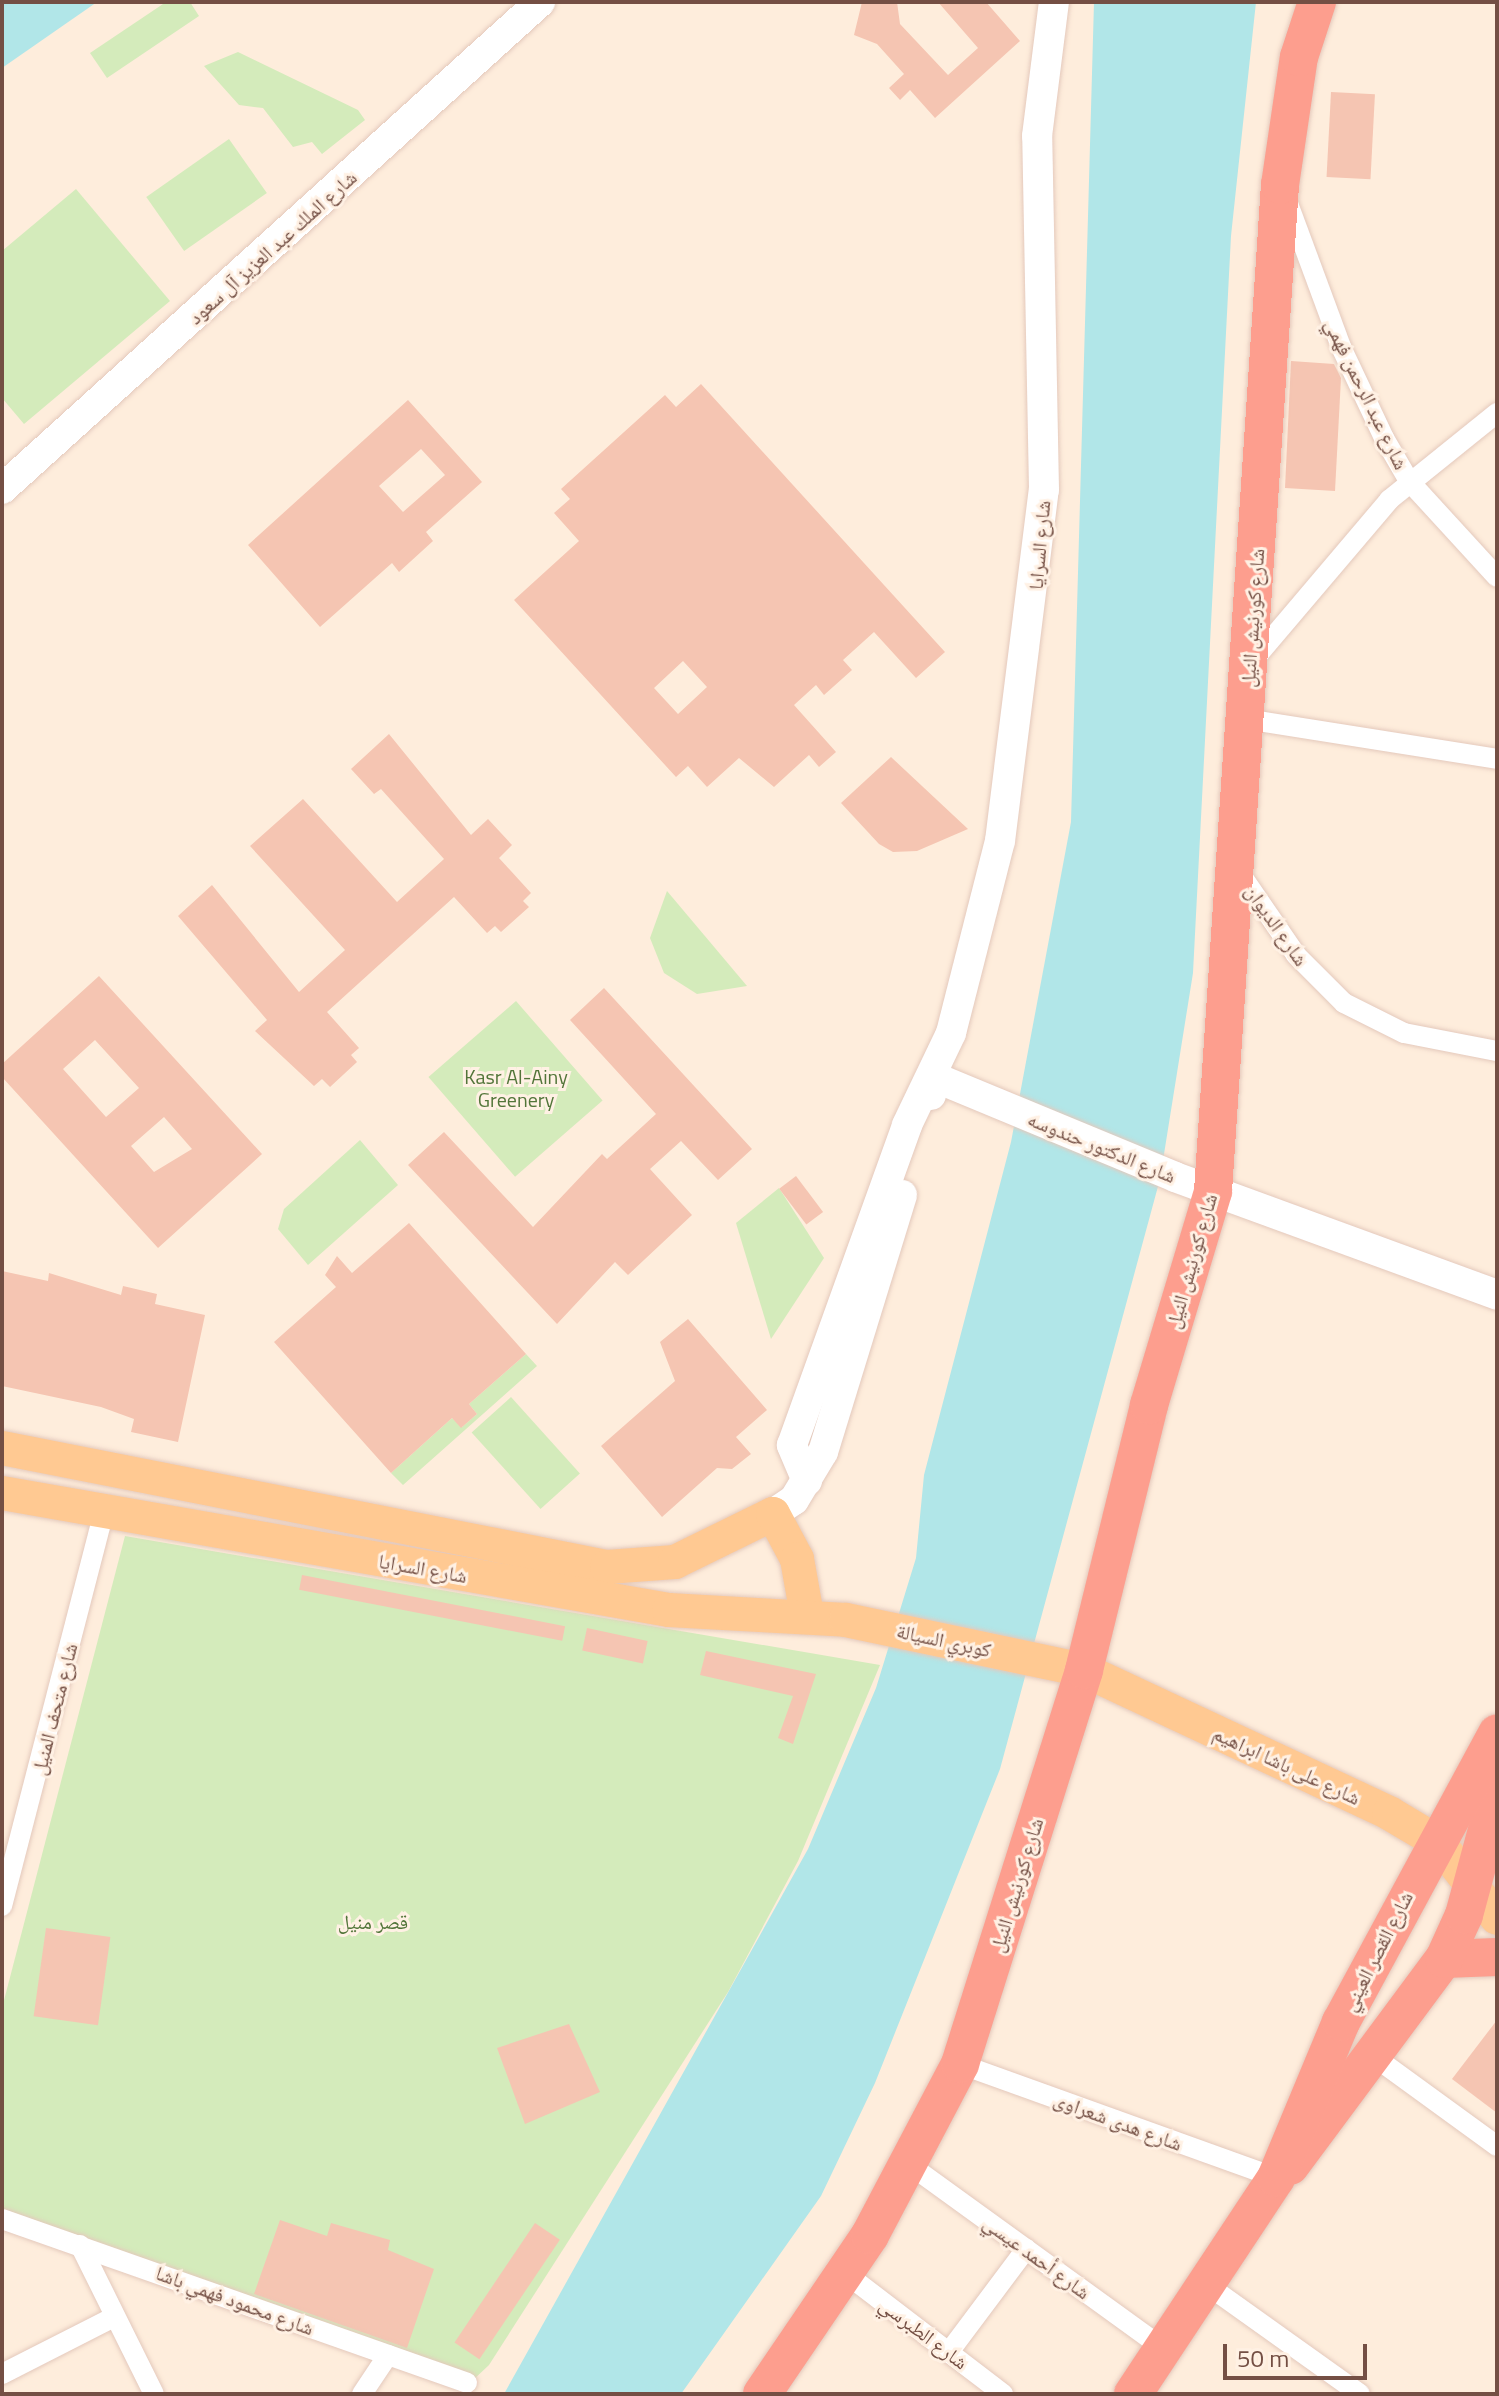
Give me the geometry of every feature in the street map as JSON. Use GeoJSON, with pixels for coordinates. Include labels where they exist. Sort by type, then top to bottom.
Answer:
{"type":"FeatureCollection","features":[{"type":"Feature","properties":{"kind":"highway","name":"شارع كورنيش النيل"},"geometry":{"type":"LineString","coordinates":[[762,2394],[845,2273],[910,2165],[960,2064],[1084,1670],[1142,1433],[1219,1202],[1235,866],[1280,185],[1299,57],[1317,2]]}},
{"type":"Feature","properties":{"kind":"highway","name":"شارع القصر العيني"},"geometry":{"type":"LineString","coordinates":[[1133,2394],[1210,2287],[1276,2178],[1341,2022],[1497,1734]]}},
{"type":"Feature","properties":{"kind":"highway","name":"شارع القصر العيني"},"geometry":{"type":"LineString","coordinates":[[1276,2178],[1376,2058],[1444,1959],[1482,1881],[1497,1793]]}},
{"type":"Feature","properties":{"kind":"highway"},"geometry":{"type":"LineString","coordinates":[[1444,1959],[1497,1957]]}},
{"type":"Feature","properties":{"kind":"main road","name":"شارع الملك عبد العزيز آل سعود"},"geometry":{"type":"LineString","coordinates":[[2,489],[540,2]]}},
{"type":"Feature","properties":{"kind":"main road","name":"شارع السرايا"},"geometry":{"type":"LineString","coordinates":[[2,1448],[607,1567],[675,1562],[773,1514],[807,1481],[792,1445],[907,1125],[934,1077],[1000,841],[1032,619],[1044,490],[1037,136],[1054,2]]}},
{"type":"Feature","properties":{"kind":"main road","name":"شارع الدكتور حندوسه"},"geometry":{"type":"LineString","coordinates":[[934,1077],[1175,1177],[1219,1202],[1497,1295]]}},
{"type":"Feature","properties":{"kind":"main road","name":"شارع السرايا"},"geometry":{"type":"LineString","coordinates":[[2,1493],[669,1610],[807,1615],[846,1620]]}},
{"type":"Feature","properties":{"kind":"main road"},"geometry":{"type":"LineString","coordinates":[[773,1514],[797,1559],[807,1615]]}},
{"type":"Feature","properties":{"kind":"main road","name":"كوبري السيالة"},"geometry":{"type":"LineString","coordinates":[[846,1620],[1043,1660]]}},
{"type":"Feature","properties":{"kind":"main road","name":"شارع على باشا ابراهيم"},"geometry":{"type":"LineString","coordinates":[[1043,1660],[1084,1670],[1389,1813],[1438,1842],[1482,1881],[1497,1918]]}},
{"type":"Feature","properties":{"kind":"street","name":"شارع عبد الرحمن فهمي"},"geometry":{"type":"LineString","coordinates":[[1280,185],[1341,347],[1409,481],[1497,577]]}},
{"type":"Feature","properties":{"kind":"street"},"geometry":{"type":"LineString","coordinates":[[1250,665],[1409,481],[1497,413]]}},
{"type":"Feature","properties":{"kind":"street"},"geometry":{"type":"LineString","coordinates":[[1245,719],[1497,759]]}},
{"type":"Feature","properties":{"kind":"street","name":"شارع الديوان"},"geometry":{"type":"LineString","coordinates":[[1235,866],[1296,955],[1344,1003],[1404,1033],[1497,1051]]}},
{"type":"Feature","properties":{"kind":"street","name":"شارع متحف المنيل"},"geometry":{"type":"LineString","coordinates":[[2,1906],[12,1834],[104,1511]]}},
{"type":"Feature","properties":{"kind":"street"},"geometry":{"type":"LineString","coordinates":[[1376,2058],[1497,2146]]}},
{"type":"Feature","properties":{"kind":"street","name":"شارع هدى شعراوى"},"geometry":{"type":"LineString","coordinates":[[960,2064],[1276,2178]]}},
{"type":"Feature","properties":{"kind":"street","name":"شارع أحمد عيسي"},"geometry":{"type":"LineString","coordinates":[[910,2165],[1164,2349]]}},
{"type":"Feature","properties":{"kind":"street","name":"شارع محمود فهمي باشا"},"geometry":{"type":"LineString","coordinates":[[2,2219],[467,2383]]}},
{"type":"Feature","properties":{"kind":"street"},"geometry":{"type":"LineString","coordinates":[[80,2245],[154,2394]]}},
{"type":"Feature","properties":{"kind":"street"},"geometry":{"type":"LineString","coordinates":[[949,2352],[1026,2249]]}},
{"type":"Feature","properties":{"kind":"street","name":"شارع الطبرسي"},"geometry":{"type":"LineString","coordinates":[[845,2273],[1003,2394]]}},
{"type":"Feature","properties":{"kind":"street"},"geometry":{"type":"LineString","coordinates":[[1210,2287],[1346,2390]]}},
{"type":"Feature","properties":{"kind":"street"},"geometry":{"type":"LineString","coordinates":[[2,2374],[114,2317]]}},
{"type":"Feature","properties":{"kind":"street"},"geometry":{"type":"LineString","coordinates":[[362,2394],[388,2355]]}},
{"type":"Feature","properties":{"kind":"green space"},"geometry":{"type":"Polygon","coordinates":[[[166,2],[190,2],[199,16],[107,78],[90,53],[166,2]]]}},
{"type":"Feature","properties":{"kind":"green space"},"geometry":{"type":"Polygon","coordinates":[[[238,52],[358,110],[365,120],[322,154],[312,142],[293,147],[263,108],[239,105],[204,66],[238,52]]]}},
{"type":"Feature","properties":{"kind":"green space"},"geometry":{"type":"Polygon","coordinates":[[[229,139],[267,193],[184,251],[146,197],[229,139]]]}},
{"type":"Feature","properties":{"kind":"green space"},"geometry":{"type":"Polygon","coordinates":[[[76,189],[170,301],[24,424],[2,398],[2,251],[76,189]]]}},
{"type":"Feature","properties":{"kind":"green space"},"geometry":{"type":"Polygon","coordinates":[[[667,891],[747,986],[697,994],[664,973],[650,938],[667,891]]]}},
{"type":"Feature","properties":{"kind":"green space","name":"Kasr Al-Ainy Greenery"},"geometry":{"type":"Polygon","coordinates":[[[516,1001],[603,1101],[515,1177],[428,1077],[516,1001]]]}},
{"type":"Feature","properties":{"kind":"green space"},"geometry":{"type":"Polygon","coordinates":[[[360,1140],[398,1185],[308,1265],[278,1229],[284,1209],[360,1140]]]}},
{"type":"Feature","properties":{"kind":"green space"},"geometry":{"type":"Polygon","coordinates":[[[779,1188],[824,1258],[771,1339],[736,1223],[779,1188]]]}},
{"type":"Feature","properties":{"kind":"green space"},"geometry":{"type":"Polygon","coordinates":[[[526,1354],[537,1366],[403,1485],[391,1473],[452,1418],[462,1427],[477,1414],[469,1404],[526,1354]]]}},
{"type":"Feature","properties":{"kind":"green space"},"geometry":{"type":"Polygon","coordinates":[[[511,1397],[580,1474],[541,1509],[472,1432],[511,1397]]]}},
{"type":"Feature","properties":{"kind":"green space","name":"قصر منيل"},"geometry":{"type":"Polygon","coordinates":[[[125,1536],[880,1665],[798,1861],[728,1992],[489,2365],[472,2381],[2,2214],[2,2008],[125,1536]]]}},
{"type":"Feature","properties":{"kind":"water"},"geometry":{"type":"Polygon","coordinates":[[[2,2],[97,2],[2,68],[2,2]]]}},
{"type":"Feature","properties":{"kind":"water"},"geometry":{"type":"Polygon","coordinates":[[[1094,2],[1256,2],[1231,236],[1193,973],[1160,1179],[1000,1769],[875,2083],[821,2196],[681,2394],[504,2394],[808,1849],[876,1688],[916,1558],[924,1475],[1011,1142],[1071,822],[1094,2]]]}},
{"type":"Feature","properties":{"kind":"building"},"geometry":{"type":"Polygon","coordinates":[[[862,2],[897,2],[900,24],[948,75],[978,48],[938,2],[986,2],[1020,41],[935,118],[910,90],[900,100],[889,88],[904,74],[877,44],[854,35],[862,2]]]}},
{"type":"Feature","properties":{"kind":"building"},"geometry":{"type":"Polygon","coordinates":[[[1331,92],[1375,94],[1370,179],[1327,177],[1331,92]]]}},
{"type":"Feature","properties":{"kind":"building"},"geometry":{"type":"Polygon","coordinates":[[[1291,361],[1334,364],[1341,378],[1335,491],[1285,488],[1291,361]]]}},
{"type":"Feature","properties":{"kind":"building"},"geometry":{"type":"Polygon","coordinates":[[[701,384],[945,652],[916,678],[874,632],[843,660],[852,670],[824,695],[816,685],[794,705],[836,752],[819,767],[809,755],[774,787],[739,758],[707,787],[688,766],[676,777],[514,600],[579,541],[554,513],[570,499],[561,489],[665,395],[676,407],[701,384]],[[683,661],[654,688],[678,714],[707,687],[683,661]]]}},
{"type":"Feature","properties":{"kind":"building"},"geometry":{"type":"Polygon","coordinates":[[[408,400],[482,482],[426,532],[433,541],[399,572],[392,563],[320,627],[248,545],[408,400]],[[421,449],[379,486],[403,512],[445,475],[421,449]]]}},
{"type":"Feature","properties":{"kind":"building"},"geometry":{"type":"Polygon","coordinates":[[[389,734],[471,835],[488,819],[512,845],[499,858],[531,893],[523,901],[529,907],[501,932],[495,926],[487,933],[454,897],[327,1012],[359,1048],[351,1055],[357,1062],[330,1087],[322,1079],[314,1086],[255,1031],[267,1020],[178,916],[212,885],[299,992],[345,950],[250,846],[303,799],[397,902],[444,859],[381,789],[374,794],[351,769],[389,734]]]}},
{"type":"Feature","properties":{"kind":"building"},"geometry":{"type":"Polygon","coordinates":[[[891,757],[968,829],[917,851],[893,852],[879,844],[841,803],[891,757]]]}},
{"type":"Feature","properties":{"kind":"building"},"geometry":{"type":"Polygon","coordinates":[[[99,976],[262,1154],[158,1248],[2,1077],[2,1064],[99,976]],[[95,1040],[63,1069],[106,1117],[139,1088],[95,1040]],[[164,1117],[131,1146],[154,1172],[192,1149],[164,1117]]]}},
{"type":"Feature","properties":{"kind":"building"},"geometry":{"type":"Polygon","coordinates":[[[604,988],[752,1149],[718,1180],[681,1141],[650,1169],[692,1215],[628,1275],[615,1262],[557,1324],[408,1165],[444,1132],[533,1227],[602,1154],[607,1159],[656,1114],[570,1020],[604,988]]]}},
{"type":"Feature","properties":{"kind":"building"},"geometry":{"type":"Polygon","coordinates":[[[796,1176],[823,1212],[806,1225],[779,1189],[796,1176]]]}},
{"type":"Feature","properties":{"kind":"building"},"geometry":{"type":"Polygon","coordinates":[[[409,1223],[526,1354],[469,1404],[477,1414],[461,1428],[452,1418],[391,1473],[274,1342],[336,1287],[325,1275],[337,1256],[352,1273],[409,1223]]]}},
{"type":"Feature","properties":{"kind":"building"},"geometry":{"type":"Polygon","coordinates":[[[2,1271],[48,1281],[49,1273],[121,1295],[123,1286],[157,1294],[155,1304],[205,1315],[178,1442],[131,1432],[134,1419],[101,1407],[2,1386],[2,1271]]]}},
{"type":"Feature","properties":{"kind":"building"},"geometry":{"type":"Polygon","coordinates":[[[688,1319],[767,1410],[736,1437],[751,1454],[732,1469],[717,1468],[662,1517],[601,1446],[675,1381],[660,1342],[688,1319]]]}},
{"type":"Feature","properties":{"kind":"building"},"geometry":{"type":"Polygon","coordinates":[[[302,1575],[565,1626],[562,1641],[299,1590],[302,1575]]]}},
{"type":"Feature","properties":{"kind":"building"},"geometry":{"type":"Polygon","coordinates":[[[587,1628],[648,1641],[643,1663],[582,1650],[587,1628]]]}},
{"type":"Feature","properties":{"kind":"building"},"geometry":{"type":"Polygon","coordinates":[[[706,1651],[816,1674],[793,1744],[778,1738],[793,1696],[700,1675],[706,1651]]]}},
{"type":"Feature","properties":{"kind":"building"},"geometry":{"type":"Polygon","coordinates":[[[46,1928],[110,1937],[98,2025],[34,2016],[46,1928]]]}},
{"type":"Feature","properties":{"kind":"building"},"geometry":{"type":"Polygon","coordinates":[[[1497,2020],[1497,2113],[1452,2079],[1497,2020]]]}},
{"type":"Feature","properties":{"kind":"building"},"geometry":{"type":"Polygon","coordinates":[[[569,2024],[600,2092],[525,2124],[497,2048],[569,2024]]]}},
{"type":"Feature","properties":{"kind":"building"},"geometry":{"type":"Polygon","coordinates":[[[280,2220],[327,2236],[331,2223],[390,2240],[388,2250],[434,2269],[407,2348],[254,2294],[280,2220]]]}},
{"type":"Feature","properties":{"kind":"building"},"geometry":{"type":"Polygon","coordinates":[[[535,2223],[560,2240],[479,2359],[454,2342],[535,2223]]]}}]}
